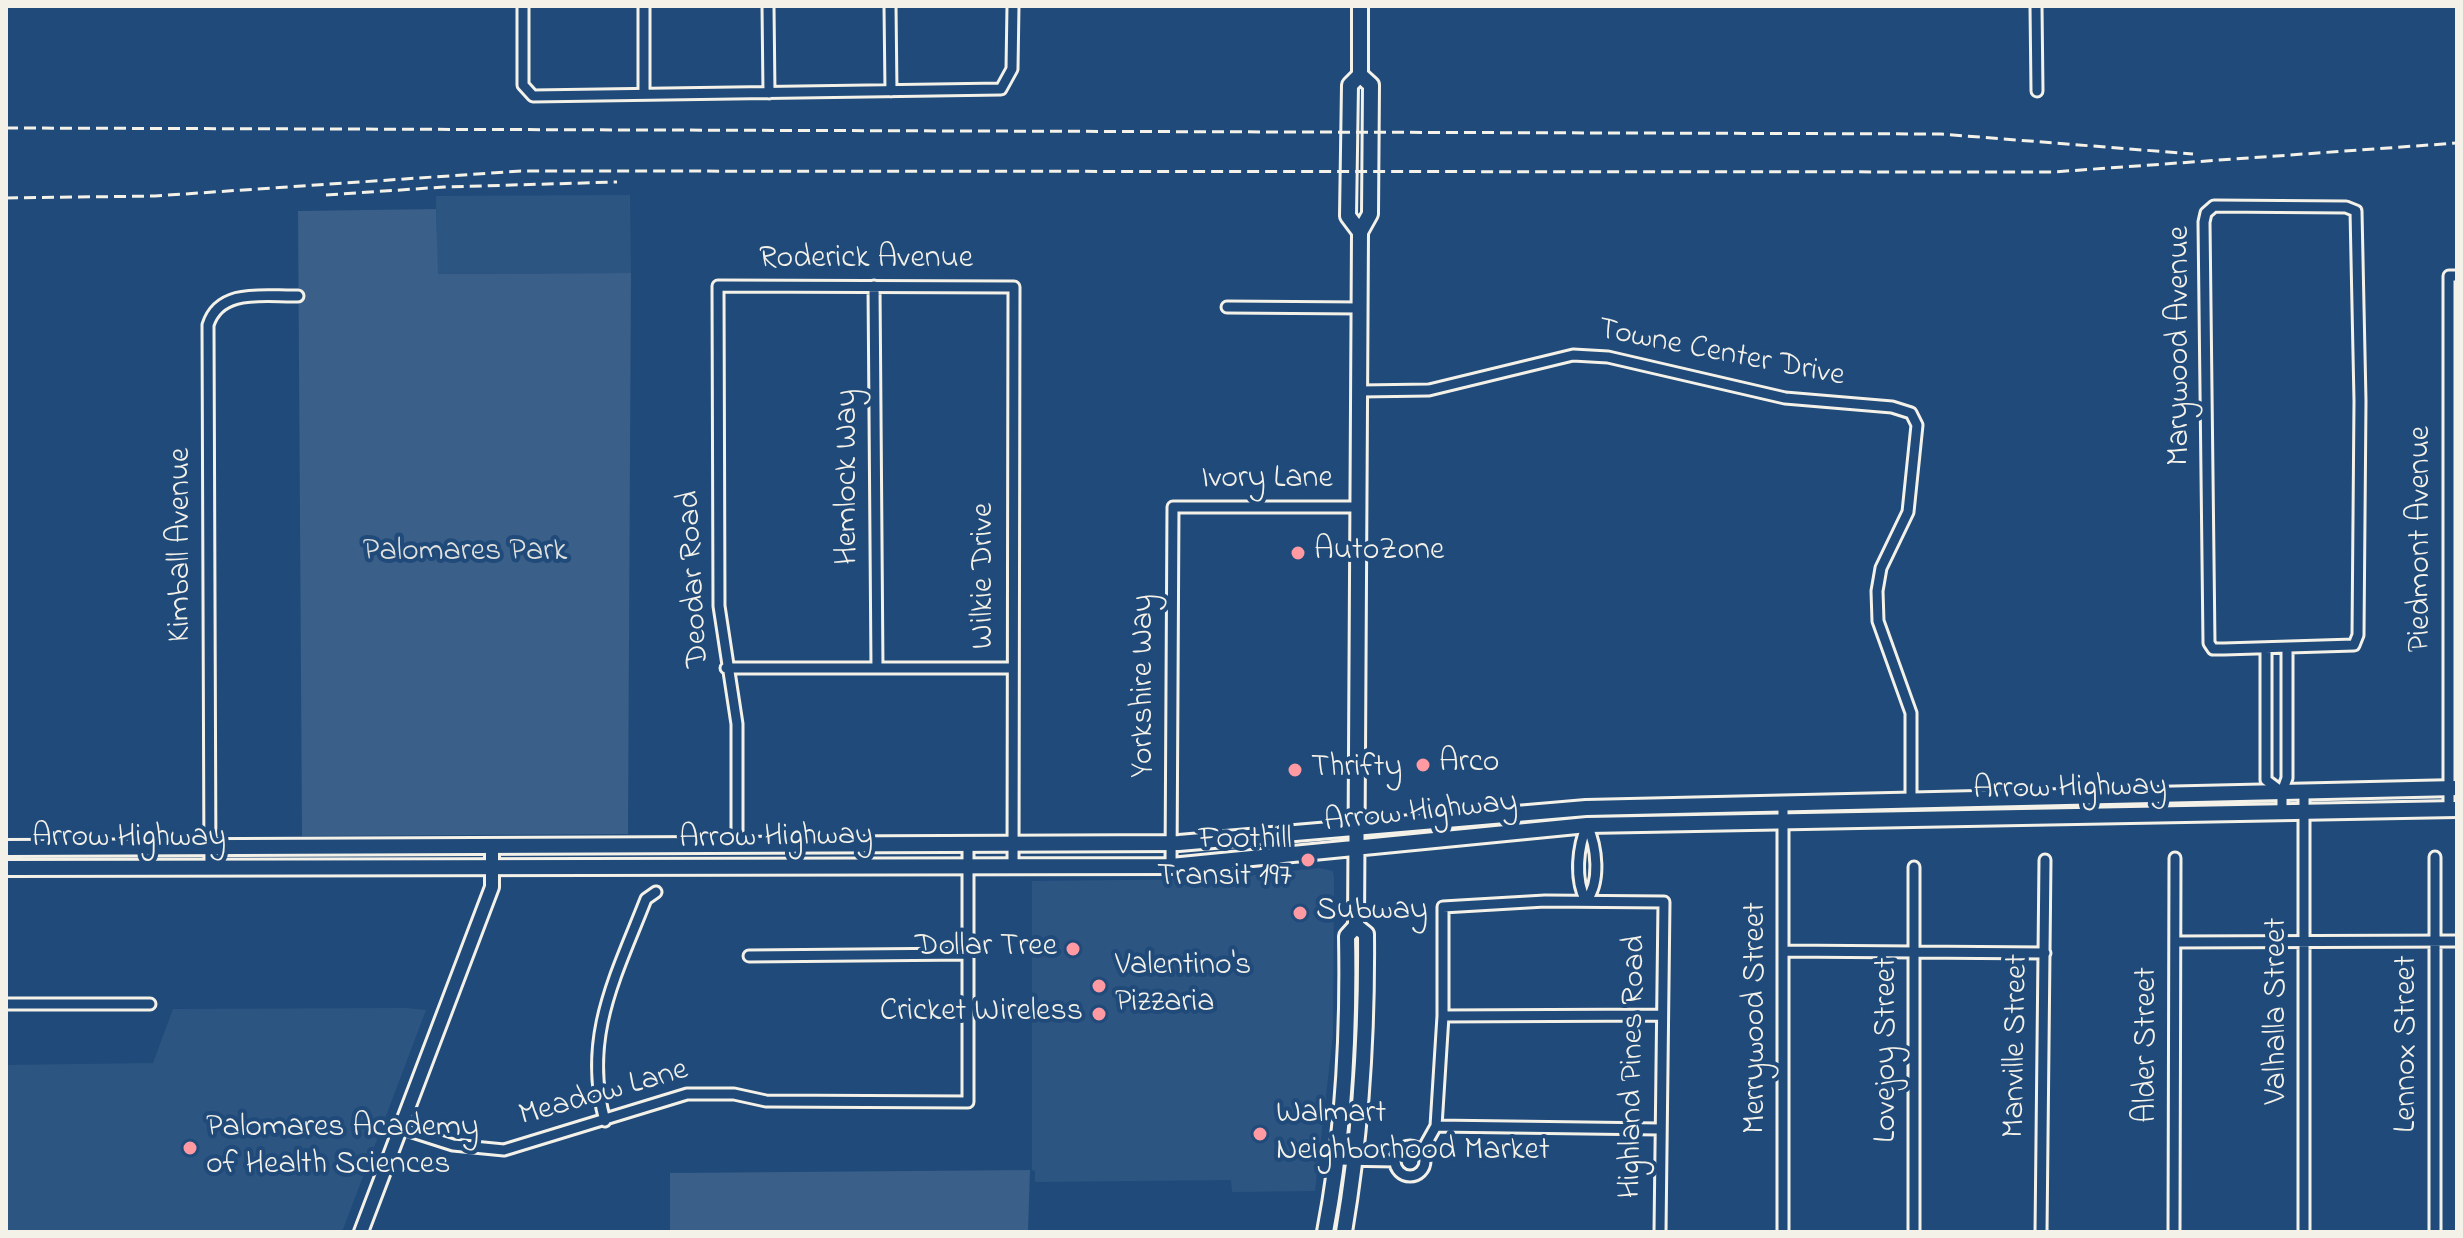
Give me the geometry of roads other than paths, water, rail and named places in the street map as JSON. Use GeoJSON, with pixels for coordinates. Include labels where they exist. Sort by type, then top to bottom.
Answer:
{"type":"FeatureCollection","features":[{"type":"Feature","properties":{"kind":"main road"},"geometry":{"type":"LineString","coordinates":[[1360,6],[1360,75],[1350,85],[1348,216],[1360,232]]}},
{"type":"Feature","properties":{"kind":"main road"},"geometry":{"type":"LineString","coordinates":[[1325,1232],[1338,1160],[1349,1038],[1347,936],[1356,926],[1360,232],[1370,214],[1371,85],[1360,75]]}},
{"type":"Feature","properties":{"kind":"main road","name":"Arrow Highway"},"geometry":{"type":"LineString","coordinates":[[6,848],[1171,843],[1253,839],[1529,811],[2453,788]]}},
{"type":"Feature","properties":{"kind":"main road","name":"Arrow Highway"},"geometry":{"type":"LineString","coordinates":[[6,868],[1171,866],[1587,825],[1783,824],[2453,809]]}},
{"type":"Feature","properties":{"kind":"main road","name":"Deodar Road"},"geometry":{"type":"LineString","coordinates":[[737,845],[737,868]]}},
{"type":"Feature","properties":{"kind":"main road"},"geometry":{"type":"LineString","coordinates":[[361,1232],[492,887],[492,846]]}},
{"type":"Feature","properties":{"kind":"main road"},"geometry":{"type":"LineString","coordinates":[[1344,1232],[1357,1160],[1367,1022],[1366,934],[1356,926]]}},
{"type":"Feature","properties":{"kind":"street"},"geometry":{"type":"LineString","coordinates":[[523,6],[523,85],[533,96],[1001,89],[1012,69],[1013,6]]}},
{"type":"Feature","properties":{"kind":"street"},"geometry":{"type":"LineString","coordinates":[[644,6],[644,93]]}},
{"type":"Feature","properties":{"kind":"street"},"geometry":{"type":"LineString","coordinates":[[768,6],[769,93]]}},
{"type":"Feature","properties":{"kind":"street"},"geometry":{"type":"LineString","coordinates":[[890,6],[891,91]]}},
{"type":"Feature","properties":{"kind":"street"},"geometry":{"type":"LineString","coordinates":[[2036,6],[2037,91]]}},
{"type":"Feature","properties":{"kind":"street","name":"Marywood Avenue"},"geometry":{"type":"LineString","coordinates":[[2214,206],[2346,207],[2356,211],[2358,220],[2358,641],[2354,645],[2266,649],[2213,649],[2209,643],[2204,222],[2206,213],[2214,206]]}},
{"type":"Feature","properties":{"kind":"street","name":"Piedmont Avenue"},"geometry":{"type":"LineString","coordinates":[[2453,809],[2449,276],[2457,276]]}},
{"type":"Feature","properties":{"kind":"street","name":"Roderick Avenue"},"geometry":{"type":"LineString","coordinates":[[718,286],[1014,287]]}},
{"type":"Feature","properties":{"kind":"street","name":"Deodar Road"},"geometry":{"type":"LineString","coordinates":[[718,286],[719,606],[726,668],[737,724],[737,845]]}},
{"type":"Feature","properties":{"kind":"street","name":"Hemlock Way"},"geometry":{"type":"LineString","coordinates":[[874,286],[877,668]]}},
{"type":"Feature","properties":{"kind":"street","name":"Wilkie Drive"},"geometry":{"type":"LineString","coordinates":[[1013,865],[1014,287]]}},
{"type":"Feature","properties":{"kind":"street","name":"Kimball Avenue"},"geometry":{"type":"LineString","coordinates":[[210,868],[208,325],[211,314],[227,300],[298,296]]}},
{"type":"Feature","properties":{"kind":"street"},"geometry":{"type":"LineString","coordinates":[[1227,307],[1360,308]]}},
{"type":"Feature","properties":{"kind":"street","name":"Towne Center Drive"},"geometry":{"type":"LineString","coordinates":[[1361,391],[1429,390],[1573,355],[1608,357],[1785,398],[1892,407],[1911,413],[1917,425],[1908,512],[1898,539],[1881,568],[1877,591],[1878,621],[1904,684],[1911,713],[1911,802]]}},
{"type":"Feature","properties":{"kind":"street","name":"Ivory Lane"},"geometry":{"type":"LineString","coordinates":[[1173,507],[1360,507]]}},
{"type":"Feature","properties":{"kind":"street","name":"Yorkshire Way"},"geometry":{"type":"LineString","coordinates":[[1171,866],[1173,507]]}},
{"type":"Feature","properties":{"kind":"street"},"geometry":{"type":"LineString","coordinates":[[2266,649],[2266,780],[2282,792]]}},
{"type":"Feature","properties":{"kind":"street"},"geometry":{"type":"LineString","coordinates":[[2282,814],[2282,792],[2287,778],[2287,649]]}},
{"type":"Feature","properties":{"kind":"street"},"geometry":{"type":"LineString","coordinates":[[726,668],[1012,668]]}},
{"type":"Feature","properties":{"kind":"street","name":"Valhalla Street"},"geometry":{"type":"LineString","coordinates":[[2304,791],[2304,1232]]}},
{"type":"Feature","properties":{"kind":"street","name":"Merrywood Street"},"geometry":{"type":"LineString","coordinates":[[1783,803],[1783,1232]]}},
{"type":"Feature","properties":{"kind":"street"},"geometry":{"type":"LineString","coordinates":[[1422,1151],[1434,1136],[1436,1126],[1443,1016],[1443,907],[1586,901],[1594,890],[1594,841],[1587,825]]}},
{"type":"Feature","properties":{"kind":"street"},"geometry":{"type":"LineString","coordinates":[[749,956],[968,954],[968,843]]}},
{"type":"Feature","properties":{"kind":"street","name":"Lennox Street"},"geometry":{"type":"LineString","coordinates":[[2435,857],[2435,1232]]}},
{"type":"Feature","properties":{"kind":"street","name":"Alder Street"},"geometry":{"type":"LineString","coordinates":[[2174,1232],[2175,858]]}},
{"type":"Feature","properties":{"kind":"street","name":"Manville Street"},"geometry":{"type":"LineString","coordinates":[[2041,1232],[2045,860]]}},
{"type":"Feature","properties":{"kind":"street","name":"Lovejoy Street"},"geometry":{"type":"LineString","coordinates":[[1914,867],[1914,1232]]}},
{"type":"Feature","properties":{"kind":"street"},"geometry":{"type":"LineString","coordinates":[[605,1121],[597,1076],[600,1024],[646,899],[656,892]]}},
{"type":"Feature","properties":{"kind":"street","name":"Highland Pines Road"},"geometry":{"type":"LineString","coordinates":[[1586,901],[1664,902],[1660,1015],[1660,1232]]}},
{"type":"Feature","properties":{"kind":"street"},"geometry":{"type":"LineString","coordinates":[[2175,942],[2457,941]]}},
{"type":"Feature","properties":{"kind":"street"},"geometry":{"type":"LineString","coordinates":[[1784,951],[2045,953]]}},
{"type":"Feature","properties":{"kind":"street","name":"Meadow Lane"},"geometry":{"type":"LineString","coordinates":[[400,1128],[453,1145],[504,1150],[687,1094],[709,1092],[766,1101],[968,1102],[968,954]]}},
{"type":"Feature","properties":{"kind":"street"},"geometry":{"type":"LineString","coordinates":[[6,1004],[150,1004]]}},
{"type":"Feature","properties":{"kind":"street"},"geometry":{"type":"LineString","coordinates":[[1443,1016],[1660,1015]]}},
{"type":"Feature","properties":{"kind":"street"},"geometry":{"type":"LineString","coordinates":[[1436,1126],[1659,1129]]}},
{"type":"Feature","properties":{"kind":"street"},"geometry":{"type":"LineString","coordinates":[[1414,1146],[1422,1151],[1425,1165],[1415,1175],[1402,1173],[1395,1161],[1405,1147],[1414,1146]]}},
{"type":"Feature","properties":{"kind":"street"},"geometry":{"type":"LineString","coordinates":[[1338,1160],[1395,1161]]}},
{"type":"Feature","properties":{"kind":"railway"},"geometry":{"type":"LineString","coordinates":[[6,128],[1941,134],[2193,154]]}},
{"type":"Feature","properties":{"kind":"railway"},"geometry":{"type":"LineString","coordinates":[[6,198],[155,196],[521,171],[2053,172],[2457,143]]}},
{"type":"Feature","properties":{"kind":"railway"},"geometry":{"type":"LineString","coordinates":[[326,195],[444,187],[617,182]]}},
{"type":"Feature","properties":{"kind":"place","name":"AutoZone"},"geometry":{"type":"Point","coordinates":[1298,553]}},
{"type":"Feature","properties":{"kind":"place","name":"Arco"},"geometry":{"type":"Point","coordinates":[1423,765]}},
{"type":"Feature","properties":{"kind":"place","name":"Thrifty"},"geometry":{"type":"Point","coordinates":[1295,770]}},
{"type":"Feature","properties":{"kind":"place","name":"Foothill Transit 197"},"geometry":{"type":"Point","coordinates":[1308,860]}},
{"type":"Feature","properties":{"kind":"place","name":"Subway"},"geometry":{"type":"Point","coordinates":[1300,913]}},
{"type":"Feature","properties":{"kind":"place","name":"Dollar Tree"},"geometry":{"type":"Point","coordinates":[1073,949]}},
{"type":"Feature","properties":{"kind":"place","name":"Valentino's Pizzaria"},"geometry":{"type":"Point","coordinates":[1099,986]}},
{"type":"Feature","properties":{"kind":"place","name":"Cricket Wireless"},"geometry":{"type":"Point","coordinates":[1099,1014]}},
{"type":"Feature","properties":{"kind":"place","name":"Walmart Neighborhood Market"},"geometry":{"type":"Point","coordinates":[1260,1134]}},
{"type":"Feature","properties":{"kind":"place","name":"Palomares Academy of Health Sciences"},"geometry":{"type":"Point","coordinates":[190,1148]}},
{"type":"Feature","properties":{"kind":"park label","name":"Palomares Park"},"geometry":{"type":"Point","coordinates":[465,554]}}]}
